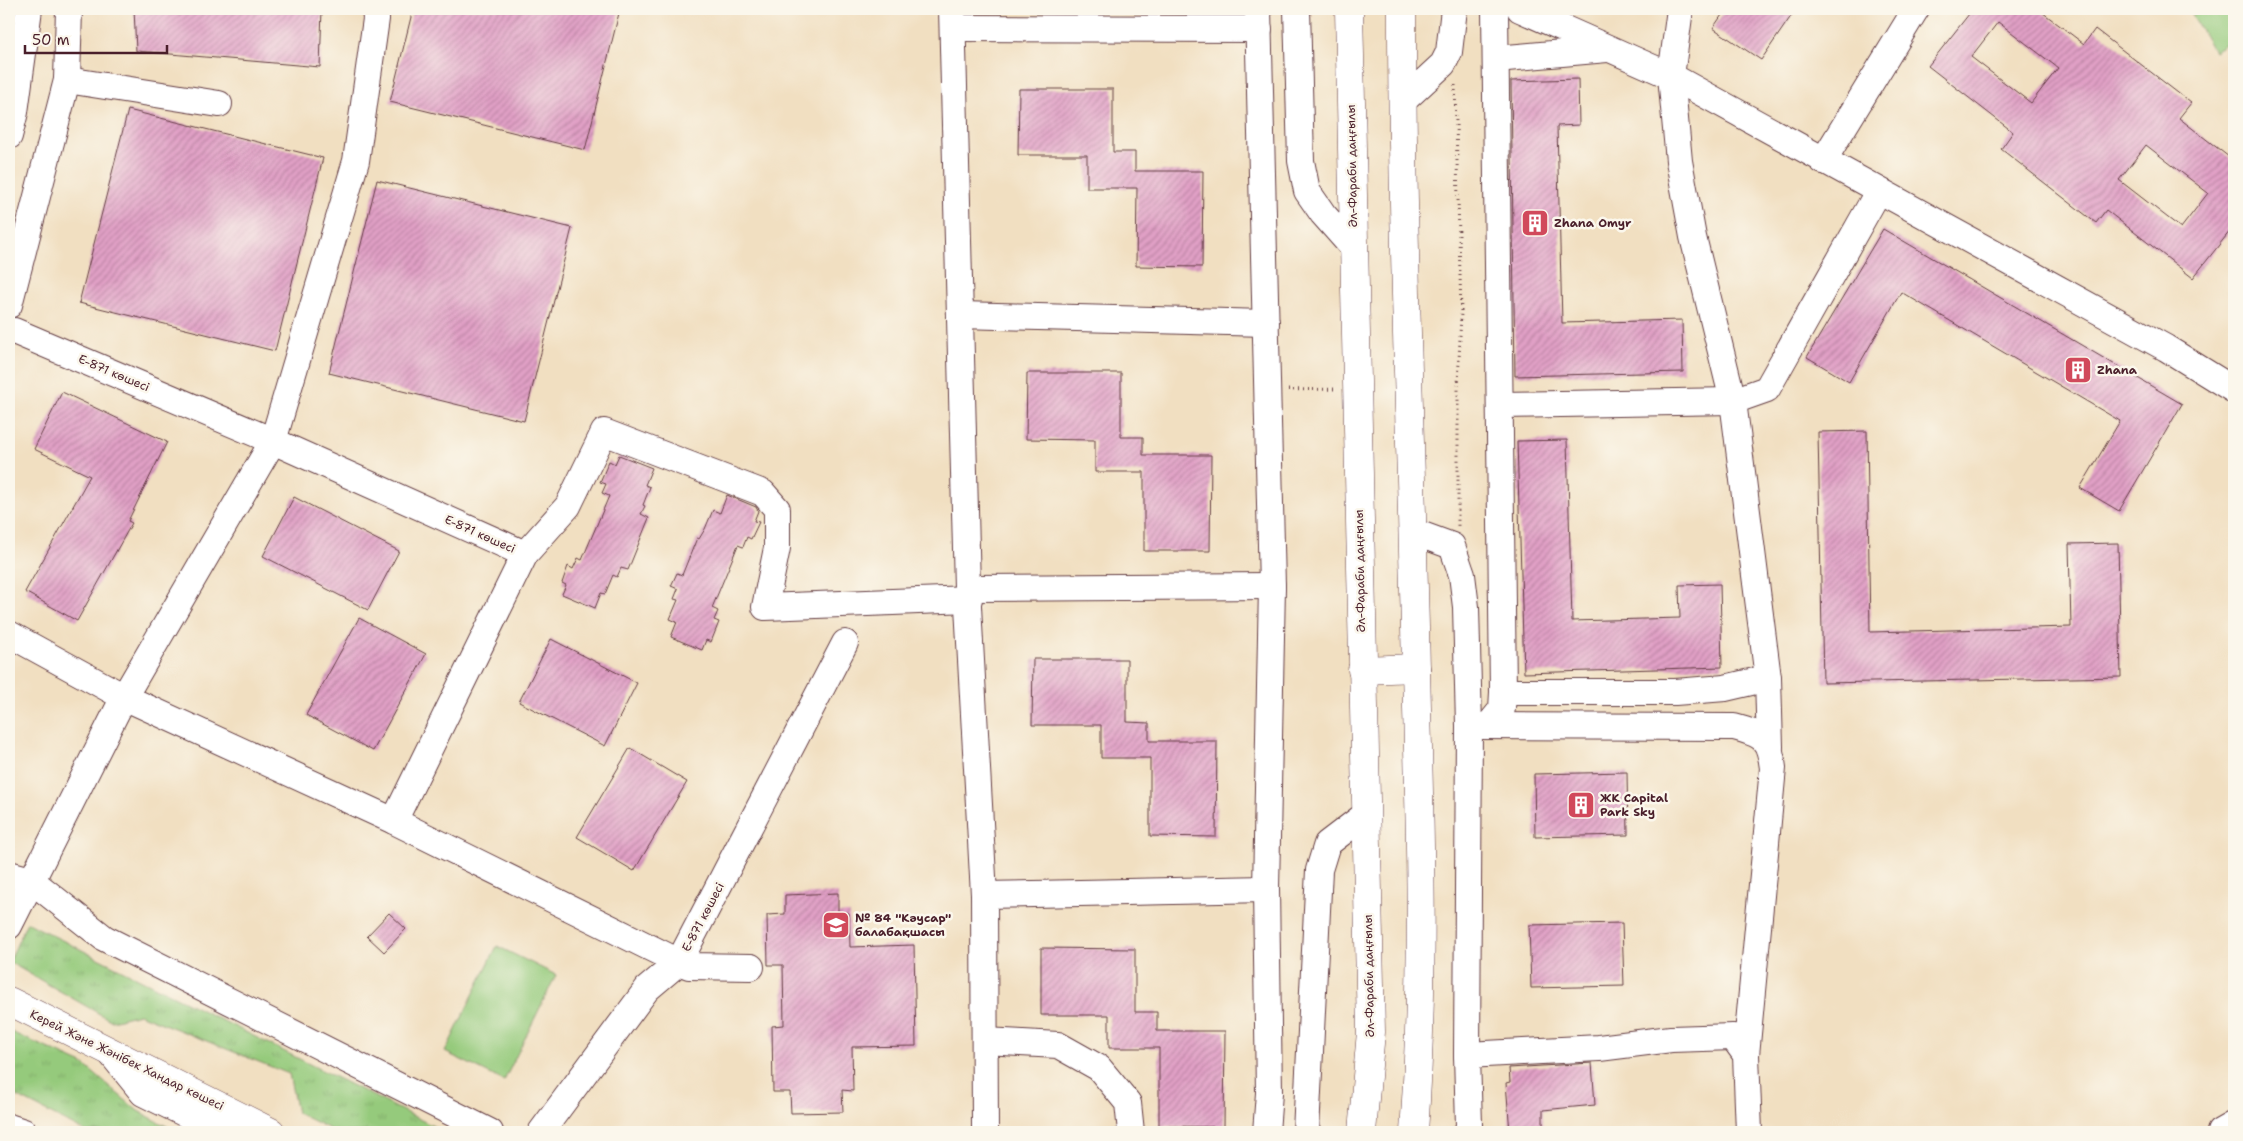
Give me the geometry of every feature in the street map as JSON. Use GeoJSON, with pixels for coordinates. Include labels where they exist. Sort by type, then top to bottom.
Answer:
{"type":"FeatureCollection","features":[{"type":"Feature","properties":{"kind":"main road","name":"Әл-Фараби даңғылы"},"geometry":{"type":"LineString","coordinates":[[1349,9],[1371,1032],[1362,1132]]}},
{"type":"Feature","properties":{"kind":"main road"},"geometry":{"type":"LineString","coordinates":[[1402,9],[1402,102],[1414,532],[1421,937],[1419,1060],[1414,1132]]}},
{"type":"Feature","properties":{"kind":"main road"},"geometry":{"type":"LineString","coordinates":[[1362,670],[1416,668]]}},
{"type":"Feature","properties":{"kind":"main road","name":"Керей Және Жәнібек Хандар көшесі"},"geometry":{"type":"LineString","coordinates":[[9,1001],[271,1132]]}},
{"type":"Feature","properties":{"kind":"street"},"geometry":{"type":"LineString","coordinates":[[9,136],[15,112],[29,9]]}},
{"type":"Feature","properties":{"kind":"street"},"geometry":{"type":"LineString","coordinates":[[9,305],[67,80],[69,9]]}},
{"type":"Feature","properties":{"kind":"street"},"geometry":{"type":"LineString","coordinates":[[9,926],[20,877],[273,441],[356,161],[376,19],[375,9]]}},
{"type":"Feature","properties":{"kind":"street"},"geometry":{"type":"LineString","coordinates":[[1297,9],[1301,161],[1307,190],[1324,214],[1354,249]]}},
{"type":"Feature","properties":{"kind":"street"},"geometry":{"type":"LineString","coordinates":[[1402,102],[1443,64],[1449,52],[1454,9]]}},
{"type":"Feature","properties":{"kind":"street"},"geometry":{"type":"LineString","coordinates":[[1479,725],[1502,709],[1503,692],[1495,9]]}},
{"type":"Feature","properties":{"kind":"street"},"geometry":{"type":"LineString","coordinates":[[1520,9],[1671,76],[1878,192],[2166,348],[2234,390]]}},
{"type":"Feature","properties":{"kind":"street"},"geometry":{"type":"LineString","coordinates":[[1680,9],[1671,76],[1679,161],[1693,237],[1733,401],[1768,678],[1770,747],[1773,768],[1746,1055],[1749,1132]]}},
{"type":"Feature","properties":{"kind":"street"},"geometry":{"type":"LineString","coordinates":[[1823,161],[1916,9]]}},
{"type":"Feature","properties":{"kind":"street"},"geometry":{"type":"LineString","coordinates":[[985,1132],[984,895],[968,594],[953,18],[1258,19],[1272,586],[1266,889],[1269,1093],[1266,1132]]}},
{"type":"Feature","properties":{"kind":"street"},"geometry":{"type":"LineString","coordinates":[[1496,59],[1610,49]]}},
{"type":"Feature","properties":{"kind":"street"},"geometry":{"type":"LineString","coordinates":[[67,80],[219,104]]}},
{"type":"Feature","properties":{"kind":"street"},"geometry":{"type":"LineString","coordinates":[[1500,405],[1733,401],[1767,389],[1878,192]]}},
{"type":"Feature","properties":{"kind":"street"},"geometry":{"type":"LineString","coordinates":[[961,315],[1266,323]]}},
{"type":"Feature","properties":{"kind":"street","name":"Е-871 көшесі"},"geometry":{"type":"LineString","coordinates":[[11,329],[273,441],[525,554],[394,822]]}},
{"type":"Feature","properties":{"kind":"street"},"geometry":{"type":"LineString","coordinates":[[525,554],[568,506],[604,432],[763,493],[777,509],[777,548],[765,607],[968,594],[1272,586]]}},
{"type":"Feature","properties":{"kind":"street"},"geometry":{"type":"LineString","coordinates":[[1414,532],[1452,546],[1462,575],[1479,725],[1467,1055],[1469,1126],[1467,1132]]}},
{"type":"Feature","properties":{"kind":"street","name":"Е-871 көшесі"},"geometry":{"type":"LineString","coordinates":[[9,634],[124,697],[394,822],[679,962],[845,643]]}},
{"type":"Feature","properties":{"kind":"street"},"geometry":{"type":"LineString","coordinates":[[1503,692],[1675,692],[1725,688],[1768,678]]}},
{"type":"Feature","properties":{"kind":"street"},"geometry":{"type":"LineString","coordinates":[[1479,725],[1734,727],[1757,733],[1770,747]]}},
{"type":"Feature","properties":{"kind":"street"},"geometry":{"type":"LineString","coordinates":[[1306,1132],[1319,870],[1326,844],[1365,815]]}},
{"type":"Feature","properties":{"kind":"street"},"geometry":{"type":"LineString","coordinates":[[20,877],[104,938],[490,1132]]}},
{"type":"Feature","properties":{"kind":"street"},"geometry":{"type":"LineString","coordinates":[[984,895],[1266,889]]}},
{"type":"Feature","properties":{"kind":"street"},"geometry":{"type":"LineString","coordinates":[[541,1132],[647,989],[679,962],[690,966],[751,967]]}},
{"type":"Feature","properties":{"kind":"street"},"geometry":{"type":"LineString","coordinates":[[1467,1055],[1599,1048],[1671,1039],[1711,1037],[1733,1037],[1746,1055]]}},
{"type":"Feature","properties":{"kind":"street"},"geometry":{"type":"LineString","coordinates":[[985,1041],[1058,1046],[1099,1068],[1128,1103],[1130,1132]]}},
{"type":"Feature","properties":{"kind":"street"},"geometry":{"type":"LineString","coordinates":[[109,1051],[143,1093],[222,1132]]}},
{"type":"Feature","properties":{"kind":"street"},"geometry":{"type":"LineString","coordinates":[[2220,1132],[2234,1124]]}},
{"type":"Feature","properties":{"kind":"street"},"geometry":{"type":"LineString","coordinates":[[9,1127],[24,1132]]}},
{"type":"Feature","properties":{"kind":"path"},"geometry":{"type":"LineString","coordinates":[[1455,83],[1461,312],[1458,385],[1457,562]]}},
{"type":"Feature","properties":{"kind":"green space"},"geometry":{"type":"Polygon","coordinates":[[[2188,9],[2234,9],[2234,39],[2214,51],[2188,9]]]}},
{"type":"Feature","properties":{"kind":"green space"},"geometry":{"type":"Polygon","coordinates":[[[27,922],[445,1132],[336,1132],[297,1113],[289,1074],[139,1014],[112,1021],[9,962],[27,922]]]}},
{"type":"Feature","properties":{"kind":"green space"},"geometry":{"type":"Polygon","coordinates":[[[497,946],[556,975],[504,1081],[445,1052],[497,946]]]}},
{"type":"Feature","properties":{"kind":"green space"},"geometry":{"type":"Polygon","coordinates":[[[9,1031],[83,1064],[138,1111],[178,1132],[86,1132],[9,1092],[9,1031]]]}},
{"type":"Feature","properties":{"kind":"building"},"geometry":{"type":"Polygon","coordinates":[[[134,9],[322,9],[320,67],[136,51],[134,9]]]}},
{"type":"Feature","properties":{"kind":"building"},"geometry":{"type":"Polygon","coordinates":[[[413,9],[620,9],[585,150],[390,102],[413,9]]]}},
{"type":"Feature","properties":{"kind":"building"},"geometry":{"type":"Polygon","coordinates":[[[1726,9],[1796,9],[1761,60],[1713,28],[1726,9]]]}},
{"type":"Feature","properties":{"kind":"building"},"geometry":{"type":"Polygon","coordinates":[[[1973,9],[2038,9],[2084,44],[2095,29],[2191,103],[2179,118],[2234,161],[2234,226],[2193,278],[2106,210],[2096,223],[2001,149],[2013,132],[1928,66],[1973,9]],[[1998,22],[1971,57],[2031,103],[2058,68],[1998,22]],[[2146,145],[2119,180],[2181,228],[2208,193],[2146,145]]]}},
{"type":"Feature","properties":{"kind":"building","name":"Zhana Omyr"},"geometry":{"type":"Polygon","coordinates":[[[1578,79],[1579,125],[1557,126],[1562,323],[1682,320],[1683,372],[1515,376],[1511,81],[1578,79]]]}},
{"type":"Feature","properties":{"kind":"building"},"geometry":{"type":"Polygon","coordinates":[[[1019,89],[1113,89],[1113,152],[1135,152],[1135,171],[1203,171],[1202,267],[1136,266],[1137,188],[1087,188],[1087,155],[1018,155],[1019,89]]]}},
{"type":"Feature","properties":{"kind":"building"},"geometry":{"type":"Polygon","coordinates":[[[128,110],[323,158],[275,351],[79,303],[128,110]]]}},
{"type":"Feature","properties":{"kind":"building"},"geometry":{"type":"Polygon","coordinates":[[[377,180],[572,228],[524,421],[329,373],[377,180]]]}},
{"type":"Feature","properties":{"kind":"building","name":"Zhana"},"geometry":{"type":"Polygon","coordinates":[[[1883,229],[2182,404],[2119,511],[2080,488],[2120,421],[1901,292],[1849,382],[1807,357],[1883,229]]]}},
{"type":"Feature","properties":{"kind":"building"},"geometry":{"type":"Polygon","coordinates":[[[1027,373],[1121,373],[1121,437],[1143,437],[1143,455],[1211,455],[1210,551],[1144,551],[1144,472],[1095,472],[1095,440],[1026,439],[1027,373]]]}},
{"type":"Feature","properties":{"kind":"building"},"geometry":{"type":"Polygon","coordinates":[[[62,392],[167,442],[128,521],[132,523],[77,621],[25,592],[90,476],[34,449],[62,392]]]}},
{"type":"Feature","properties":{"kind":"building"},"geometry":{"type":"Polygon","coordinates":[[[1867,431],[1870,632],[2071,627],[2069,544],[2118,543],[2121,677],[1823,683],[1818,432],[1867,431]]]}},
{"type":"Feature","properties":{"kind":"building"},"geometry":{"type":"Polygon","coordinates":[[[1567,440],[1572,621],[1680,618],[1679,585],[1720,584],[1722,667],[1524,673],[1517,441],[1567,440]]]}},
{"type":"Feature","properties":{"kind":"building"},"geometry":{"type":"Polygon","coordinates":[[[619,455],[652,468],[645,485],[650,487],[641,514],[649,518],[628,570],[621,568],[617,577],[613,575],[605,594],[601,593],[595,608],[562,594],[566,585],[562,583],[568,566],[573,569],[578,558],[582,560],[609,496],[602,493],[606,484],[600,482],[609,461],[615,464],[619,455]]]}},
{"type":"Feature","properties":{"kind":"building"},"geometry":{"type":"Polygon","coordinates":[[[727,495],[756,507],[758,511],[754,521],[759,522],[751,539],[747,537],[743,547],[738,545],[712,608],[718,611],[714,620],[719,622],[711,642],[706,640],[702,650],[671,637],[677,622],[670,619],[678,600],[674,599],[678,589],[671,586],[677,573],[682,575],[697,538],[699,539],[705,529],[713,510],[720,513],[727,495]]]}},
{"type":"Feature","properties":{"kind":"building"},"geometry":{"type":"Polygon","coordinates":[[[294,497],[399,551],[368,610],[263,556],[294,497]]]}},
{"type":"Feature","properties":{"kind":"building"},"geometry":{"type":"Polygon","coordinates":[[[359,618],[426,654],[373,751],[306,715],[359,618]]]}},
{"type":"Feature","properties":{"kind":"building"},"geometry":{"type":"Polygon","coordinates":[[[551,639],[637,683],[605,746],[519,702],[551,639]]]}},
{"type":"Feature","properties":{"kind":"building"},"geometry":{"type":"Polygon","coordinates":[[[1033,659],[1127,659],[1127,722],[1149,723],[1149,741],[1217,741],[1216,837],[1150,836],[1150,758],[1101,758],[1101,725],[1032,725],[1033,659]]]}},
{"type":"Feature","properties":{"kind":"building"},"geometry":{"type":"Polygon","coordinates":[[[630,748],[687,782],[634,871],[577,837],[630,748]]]}},
{"type":"Feature","properties":{"kind":"building","name":"ЖК Capital Park Sky"},"geometry":{"type":"Polygon","coordinates":[[[1627,772],[1628,835],[1535,837],[1534,774],[1627,772]]]}},
{"type":"Feature","properties":{"kind":"building"},"geometry":{"type":"Polygon","coordinates":[[[838,893],[838,913],[849,913],[850,947],[914,945],[916,1046],[852,1047],[853,1091],[842,1090],[843,1112],[791,1113],[790,1092],[773,1092],[772,1026],[784,1025],[783,965],[768,965],[767,915],[785,914],[785,895],[838,893]]]}},
{"type":"Feature","properties":{"kind":"building"},"geometry":{"type":"Polygon","coordinates":[[[389,913],[406,929],[384,952],[367,936],[389,913]]]}},
{"type":"Feature","properties":{"kind":"building"},"geometry":{"type":"Polygon","coordinates":[[[1622,923],[1624,986],[1531,988],[1529,925],[1622,923]]]}},
{"type":"Feature","properties":{"kind":"building"},"geometry":{"type":"Polygon","coordinates":[[[1041,948],[1135,949],[1135,1012],[1157,1012],[1157,1031],[1225,1031],[1224,1127],[1159,1126],[1159,1048],[1109,1048],[1109,1015],[1041,1015],[1041,948]]]}},
{"type":"Feature","properties":{"kind":"building"},"geometry":{"type":"Polygon","coordinates":[[[1592,1063],[1595,1105],[1543,1110],[1543,1132],[1510,1132],[1506,1083],[1510,1082],[1509,1068],[1592,1063]]]}},
{"type":"Feature","properties":{"kind":"place","name":"Zhana Omyr"},"geometry":{"type":"Point","coordinates":[1535,223]}},
{"type":"Feature","properties":{"kind":"place","name":"Zhana"},"geometry":{"type":"Point","coordinates":[2078,370]}},
{"type":"Feature","properties":{"kind":"place","name":"ЖК Capital Park Sky"},"geometry":{"type":"Point","coordinates":[1581,805]}},
{"type":"Feature","properties":{"kind":"place","name":"№ 84 \"Кәусар\" балабақшасы"},"geometry":{"type":"Point","coordinates":[836,925]}}]}
